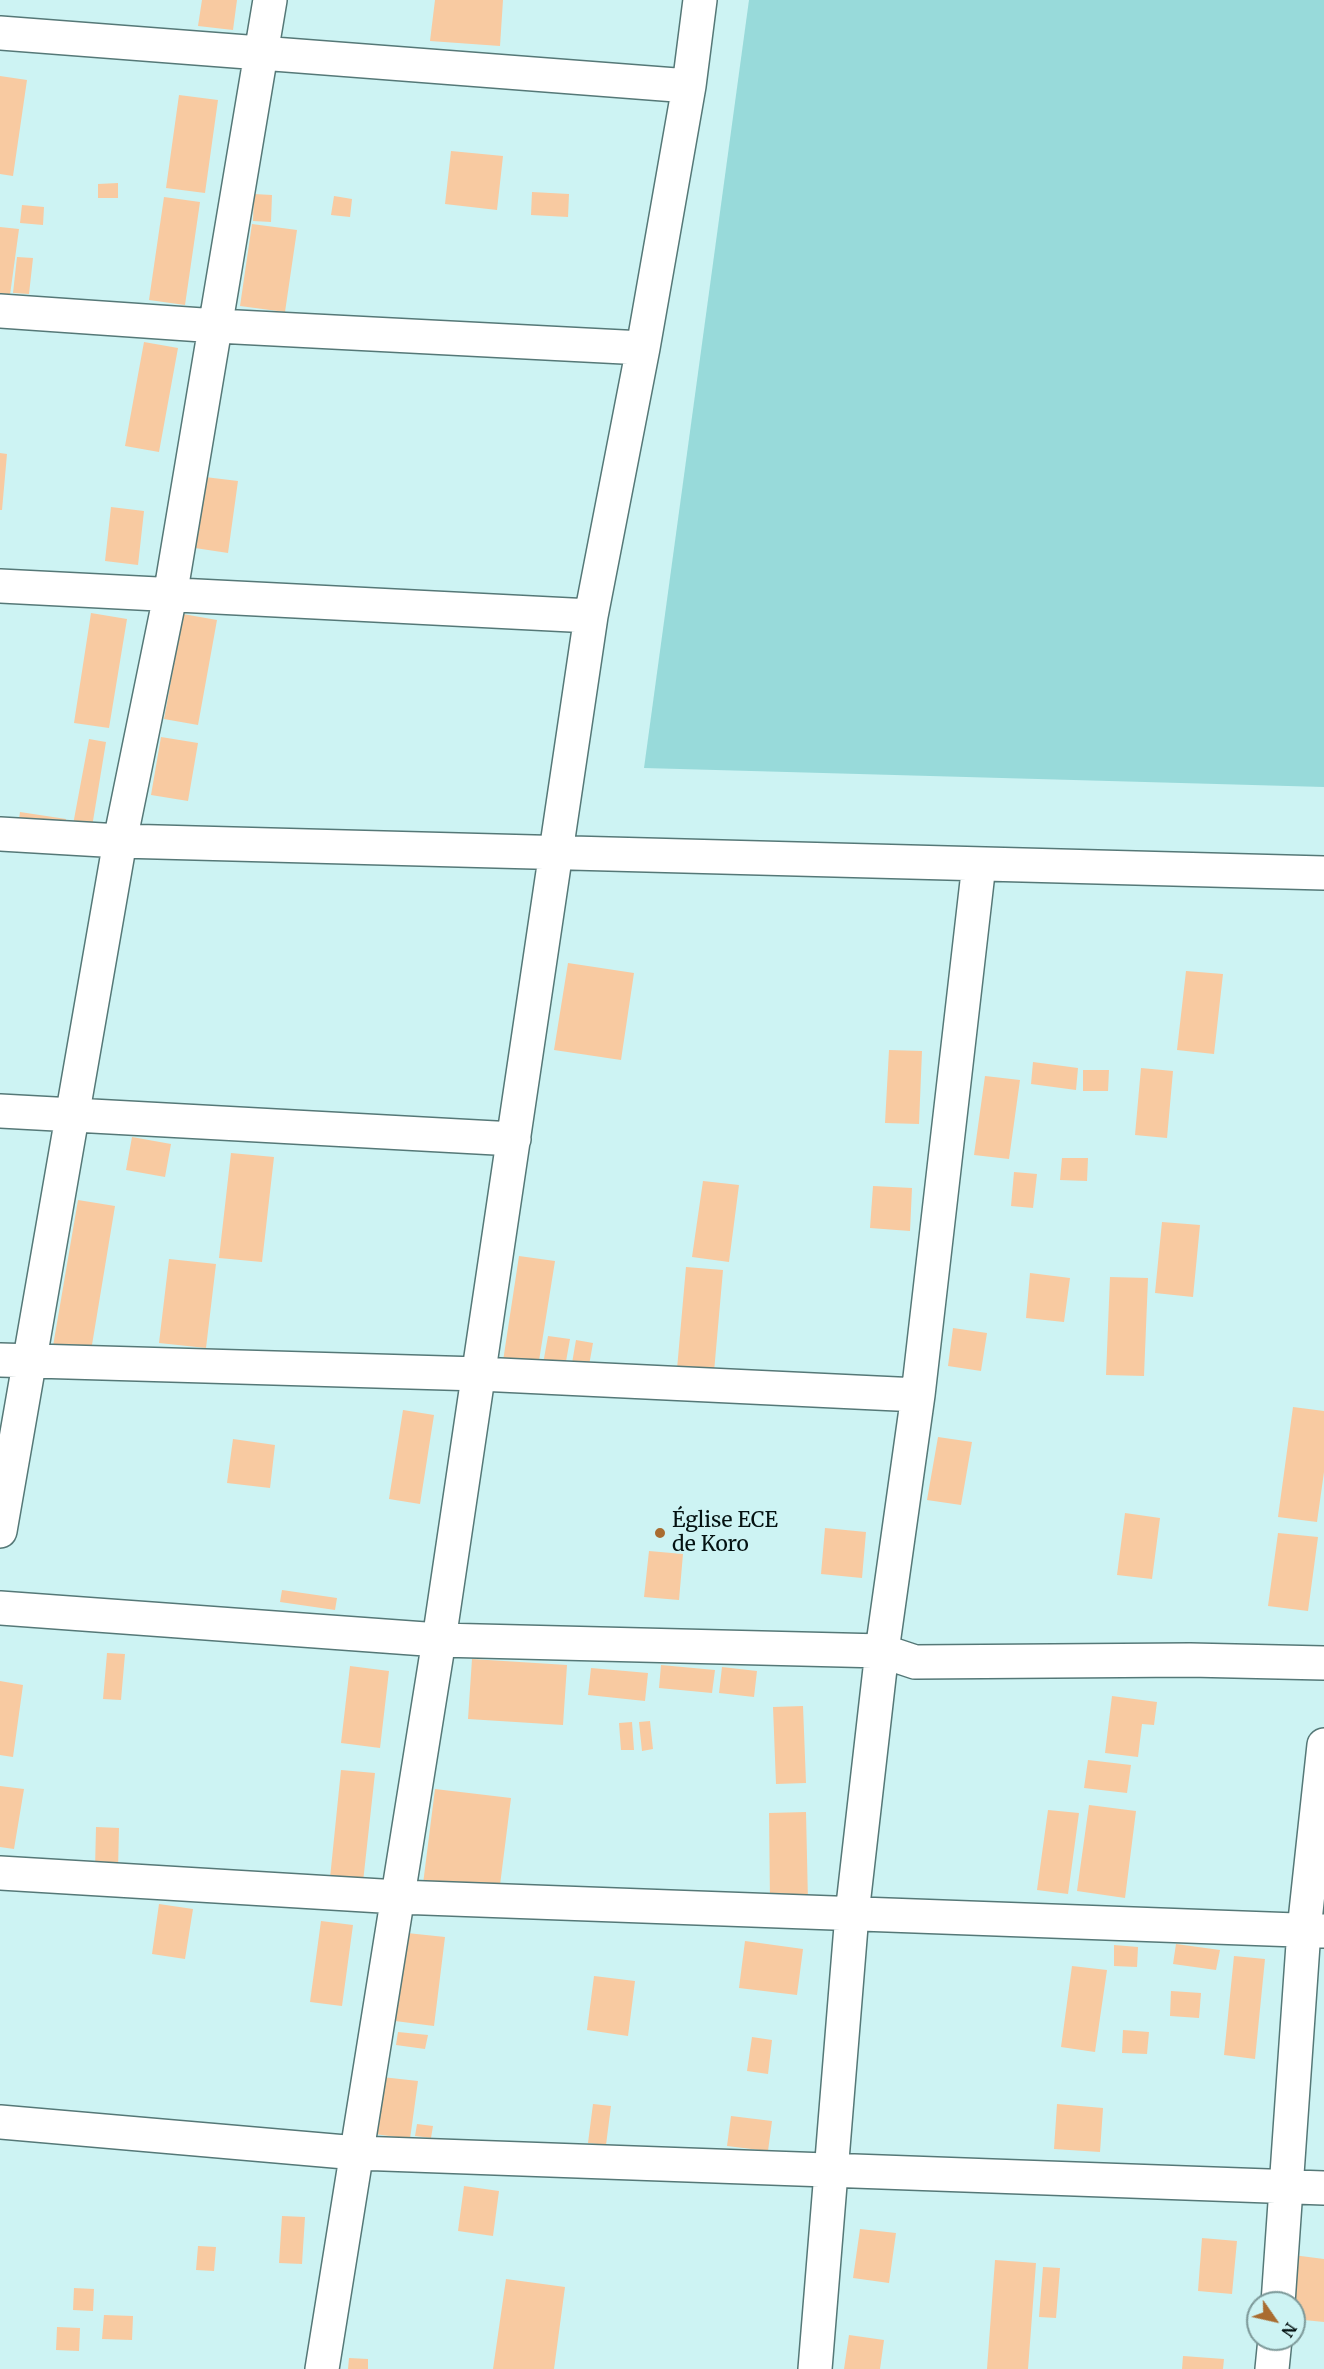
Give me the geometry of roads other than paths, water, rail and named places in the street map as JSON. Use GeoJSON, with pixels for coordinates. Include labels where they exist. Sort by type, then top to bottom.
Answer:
{"type":"FeatureCollection","features":[{"type":"Feature","properties":{"kind":"street"},"geometry":{"type":"LineString","coordinates":[[0,1531],[15,1361],[74,1115],[120,841],[170,596],[270,0]]}},
{"type":"Feature","properties":{"kind":"street"},"geometry":{"type":"LineString","coordinates":[[322,2369],[440,1640],[591,616],[643,348],[689,86],[700,0]]}},
{"type":"Feature","properties":{"kind":"street"},"geometry":{"type":"LineString","coordinates":[[0,33],[689,86]]}},
{"type":"Feature","properties":{"kind":"street"},"geometry":{"type":"LineString","coordinates":[[0,311],[217,326],[643,348]]}},
{"type":"Feature","properties":{"kind":"street"},"geometry":{"type":"LineString","coordinates":[[0,586],[591,616]]}},
{"type":"Feature","properties":{"kind":"street"},"geometry":{"type":"LineString","coordinates":[[0,834],[120,841],[1324,873]]}},
{"type":"Feature","properties":{"kind":"street"},"geometry":{"type":"LineString","coordinates":[[815,2369],[852,1914],[882,1652],[918,1395],[979,864]]}},
{"type":"Feature","properties":{"kind":"street"},"geometry":{"type":"LineString","coordinates":[[0,1111],[514,1139]]}},
{"type":"Feature","properties":{"kind":"street"},"geometry":{"type":"LineString","coordinates":[[15,1361],[479,1374],[918,1395]]}},
{"type":"Feature","properties":{"kind":"street"},"geometry":{"type":"LineString","coordinates":[[0,1608],[440,1640],[882,1652],[915,1662],[1190,1660],[1324,1663]]}},
{"type":"Feature","properties":{"kind":"street"},"geometry":{"type":"LineString","coordinates":[[1279,2291],[1287,2188],[1314,1931],[1324,1746]]}},
{"type":"Feature","properties":{"kind":"street"},"geometry":{"type":"LineString","coordinates":[[0,1873],[398,1897],[1314,1931]]}},
{"type":"Feature","properties":{"kind":"street"},"geometry":{"type":"LineString","coordinates":[[0,2122],[357,2153],[1324,2188]]}},
{"type":"Feature","properties":{"kind":"street"},"geometry":{"type":"LineString","coordinates":[[1272,2369],[1274,2351]]}},
{"type":"Feature","properties":{"kind":"place","name":"Église ECE de Koro"},"geometry":{"type":"Point","coordinates":[660,1533]}}]}
